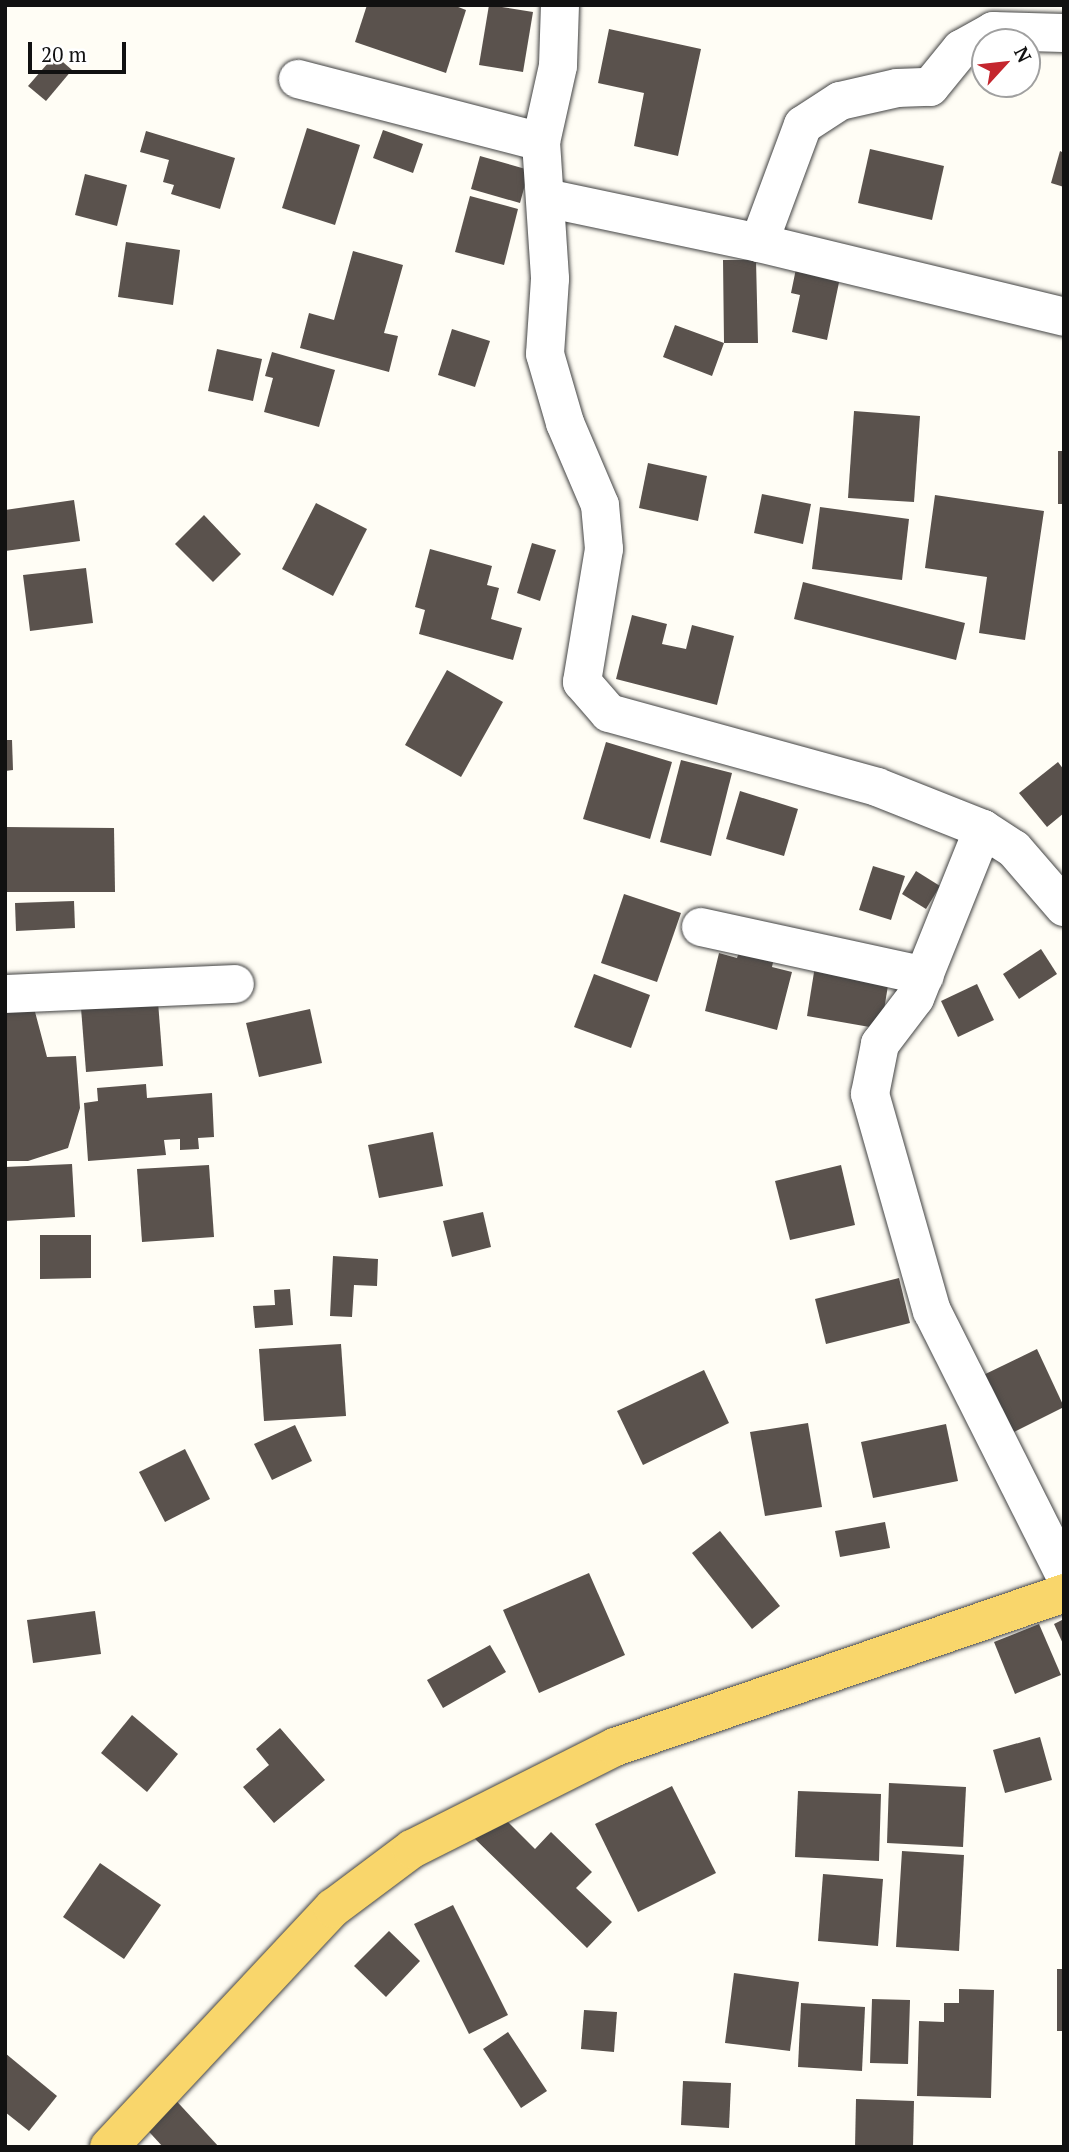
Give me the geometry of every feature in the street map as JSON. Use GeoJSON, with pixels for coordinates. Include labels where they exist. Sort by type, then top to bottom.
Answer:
{"type":"FeatureCollection","features":[{"type":"Feature","properties":{"kind":"main road"},"geometry":{"type":"LineString","coordinates":[[109,2147],[333,1908],[412,1849],[615,1747],[1064,1593]]}},
{"type":"Feature","properties":{"kind":"street"},"geometry":{"type":"LineString","coordinates":[[561,5],[558,66],[541,142],[550,279],[545,354],[565,423],[600,505],[604,549],[582,682],[592,698],[609,713],[877,787],[983,830],[1014,849],[1064,907]]}},
{"type":"Feature","properties":{"kind":"street"},"geometry":{"type":"LineString","coordinates":[[759,243],[803,125],[840,101],[897,88],[930,87],[961,49],[993,31],[1064,33]]}},
{"type":"Feature","properties":{"kind":"street"},"geometry":{"type":"LineString","coordinates":[[298,79],[541,142]]}},
{"type":"Feature","properties":{"kind":"street"},"geometry":{"type":"LineString","coordinates":[[546,198],[759,243],[1064,317]]}},
{"type":"Feature","properties":{"kind":"street"},"geometry":{"type":"LineString","coordinates":[[983,830],[925,976],[880,1044],[872,1071],[870,1094],[880,1140],[932,1311],[1064,1573]]}},
{"type":"Feature","properties":{"kind":"street"},"geometry":{"type":"LineString","coordinates":[[701,927],[925,976]]}},
{"type":"Feature","properties":{"kind":"street"},"geometry":{"type":"LineString","coordinates":[[5,994],[235,984]]}},
{"type":"Feature","properties":{"kind":"building"},"geometry":{"type":"Polygon","coordinates":[[[367,5],[453,5],[466,10],[446,73],[355,42],[367,5]]]}},
{"type":"Feature","properties":{"kind":"building"},"geometry":{"type":"Polygon","coordinates":[[[489,5],[533,12],[523,72],[479,65],[489,5]]]}},
{"type":"Feature","properties":{"kind":"building"},"geometry":{"type":"Polygon","coordinates":[[[609,29],[701,49],[678,156],[634,146],[644,93],[598,83],[609,29]]]}},
{"type":"Feature","properties":{"kind":"building"},"geometry":{"type":"Polygon","coordinates":[[[55,55],[72,70],[46,101],[28,86],[55,55]]]}},
{"type":"Feature","properties":{"kind":"building"},"geometry":{"type":"Polygon","coordinates":[[[307,128],[360,145],[335,225],[282,208],[307,128]]]}},
{"type":"Feature","properties":{"kind":"building"},"geometry":{"type":"Polygon","coordinates":[[[383,130],[423,144],[413,173],[373,158],[383,130]]]}},
{"type":"Feature","properties":{"kind":"building"},"geometry":{"type":"Polygon","coordinates":[[[146,131],[235,158],[220,209],[171,194],[174,185],[163,182],[169,160],[140,152],[146,131]]]}},
{"type":"Feature","properties":{"kind":"building"},"geometry":{"type":"Polygon","coordinates":[[[870,149],[944,166],[932,220],[858,203],[870,149]]]}},
{"type":"Feature","properties":{"kind":"building"},"geometry":{"type":"Polygon","coordinates":[[[1060,151],[1064,153],[1064,187],[1051,183],[1060,151]]]}},
{"type":"Feature","properties":{"kind":"building"},"geometry":{"type":"Polygon","coordinates":[[[480,156],[529,170],[520,203],[471,189],[480,156]]]}},
{"type":"Feature","properties":{"kind":"building"},"geometry":{"type":"Polygon","coordinates":[[[85,174],[127,185],[117,226],[75,215],[85,174]]]}},
{"type":"Feature","properties":{"kind":"building"},"geometry":{"type":"Polygon","coordinates":[[[470,196],[518,209],[504,265],[455,252],[470,196]]]}},
{"type":"Feature","properties":{"kind":"building"},"geometry":{"type":"Polygon","coordinates":[[[126,242],[180,250],[173,305],[118,297],[126,242]]]}},
{"type":"Feature","properties":{"kind":"building"},"geometry":{"type":"Polygon","coordinates":[[[353,251],[403,265],[384,333],[398,336],[389,372],[300,348],[309,313],[334,320],[353,251]]]}},
{"type":"Feature","properties":{"kind":"building"},"geometry":{"type":"Polygon","coordinates":[[[798,259],[842,268],[827,340],[792,332],[800,295],[791,293],[798,259]]]}},
{"type":"Feature","properties":{"kind":"building"},"geometry":{"type":"Polygon","coordinates":[[[723,260],[756,260],[758,343],[724,343],[723,260]]]}},
{"type":"Feature","properties":{"kind":"building"},"geometry":{"type":"Polygon","coordinates":[[[675,325],[724,343],[712,376],[663,357],[675,325]]]}},
{"type":"Feature","properties":{"kind":"building"},"geometry":{"type":"Polygon","coordinates":[[[452,329],[490,341],[475,387],[438,375],[452,329]]]}},
{"type":"Feature","properties":{"kind":"building"},"geometry":{"type":"Polygon","coordinates":[[[217,349],[262,359],[253,401],[208,391],[217,349]]]}},
{"type":"Feature","properties":{"kind":"building"},"geometry":{"type":"Polygon","coordinates":[[[272,352],[335,370],[319,427],[264,412],[273,378],[265,376],[272,352]]]}},
{"type":"Feature","properties":{"kind":"building"},"geometry":{"type":"Polygon","coordinates":[[[854,411],[920,416],[914,502],[848,498],[854,411]]]}},
{"type":"Feature","properties":{"kind":"building"},"geometry":{"type":"Polygon","coordinates":[[[1058,451],[1064,451],[1064,504],[1058,504],[1058,451]]]}},
{"type":"Feature","properties":{"kind":"building"},"geometry":{"type":"Polygon","coordinates":[[[648,463],[707,476],[698,521],[639,508],[648,463]]]}},
{"type":"Feature","properties":{"kind":"building"},"geometry":{"type":"Polygon","coordinates":[[[762,494],[811,504],[803,544],[754,533],[762,494]]]}},
{"type":"Feature","properties":{"kind":"building"},"geometry":{"type":"Polygon","coordinates":[[[935,495],[1044,511],[1025,640],[979,633],[987,577],[925,568],[935,495]]]}},
{"type":"Feature","properties":{"kind":"building"},"geometry":{"type":"Polygon","coordinates":[[[74,500],[80,541],[5,551],[5,510],[74,500]]]}},
{"type":"Feature","properties":{"kind":"building"},"geometry":{"type":"Polygon","coordinates":[[[316,503],[367,529],[333,596],[282,569],[316,503]]]}},
{"type":"Feature","properties":{"kind":"building"},"geometry":{"type":"Polygon","coordinates":[[[820,507],[909,519],[902,580],[812,569],[820,507]]]}},
{"type":"Feature","properties":{"kind":"building"},"geometry":{"type":"Polygon","coordinates":[[[204,515],[241,554],[213,582],[175,544],[204,515]]]}},
{"type":"Feature","properties":{"kind":"building"},"geometry":{"type":"Polygon","coordinates":[[[532,543],[556,550],[540,601],[517,593],[532,543]]]}},
{"type":"Feature","properties":{"kind":"building"},"geometry":{"type":"Polygon","coordinates":[[[430,549],[492,566],[487,585],[499,588],[491,619],[522,628],[513,660],[419,634],[425,610],[415,607],[430,549]]]}},
{"type":"Feature","properties":{"kind":"building"},"geometry":{"type":"Polygon","coordinates":[[[86,568],[93,623],[30,631],[23,575],[86,568]]]}},
{"type":"Feature","properties":{"kind":"building"},"geometry":{"type":"Polygon","coordinates":[[[803,582],[965,623],[956,660],[794,619],[803,582]]]}},
{"type":"Feature","properties":{"kind":"building"},"geometry":{"type":"Polygon","coordinates":[[[632,615],[667,624],[662,644],[686,649],[692,625],[734,636],[717,705],[616,679],[632,615]]]}},
{"type":"Feature","properties":{"kind":"building"},"geometry":{"type":"Polygon","coordinates":[[[447,670],[503,702],[461,777],[405,745],[447,670]]]}},
{"type":"Feature","properties":{"kind":"building"},"geometry":{"type":"Polygon","coordinates":[[[5,740],[12,740],[13,770],[5,771],[5,740]]]}},
{"type":"Feature","properties":{"kind":"building"},"geometry":{"type":"Polygon","coordinates":[[[606,742],[672,762],[650,839],[583,819],[606,742]]]}},
{"type":"Feature","properties":{"kind":"building"},"geometry":{"type":"Polygon","coordinates":[[[681,760],[732,773],[711,856],[660,842],[681,760]]]}},
{"type":"Feature","properties":{"kind":"building"},"geometry":{"type":"Polygon","coordinates":[[[1058,762],[1064,770],[1064,813],[1047,827],[1019,793],[1058,762]]]}},
{"type":"Feature","properties":{"kind":"building"},"geometry":{"type":"Polygon","coordinates":[[[740,791],[798,809],[784,856],[726,839],[740,791]]]}},
{"type":"Feature","properties":{"kind":"building"},"geometry":{"type":"Polygon","coordinates":[[[5,827],[114,828],[115,892],[5,892],[5,827]]]}},
{"type":"Feature","properties":{"kind":"building"},"geometry":{"type":"Polygon","coordinates":[[[873,866],[905,876],[891,920],[859,910],[873,866]]]}},
{"type":"Feature","properties":{"kind":"building"},"geometry":{"type":"Polygon","coordinates":[[[916,871],[940,886],[926,909],[902,894],[916,871]]]}},
{"type":"Feature","properties":{"kind":"building"},"geometry":{"type":"Polygon","coordinates":[[[624,894],[681,913],[657,982],[601,963],[624,894]]]}},
{"type":"Feature","properties":{"kind":"building"},"geometry":{"type":"Polygon","coordinates":[[[74,901],[75,928],[16,931],[15,903],[74,901]]]}},
{"type":"Feature","properties":{"kind":"building"},"geometry":{"type":"Polygon","coordinates":[[[740,949],[774,958],[772,967],[792,972],[777,1030],[705,1011],[719,953],[737,958],[740,949]]]}},
{"type":"Feature","properties":{"kind":"building"},"geometry":{"type":"Polygon","coordinates":[[[1041,949],[1057,974],[1019,999],[1003,974],[1041,949]]]}},
{"type":"Feature","properties":{"kind":"building"},"geometry":{"type":"Polygon","coordinates":[[[815,966],[889,979],[881,1029],[807,1016],[815,966]]]}},
{"type":"Feature","properties":{"kind":"building"},"geometry":{"type":"Polygon","coordinates":[[[594,974],[650,995],[631,1048],[574,1027],[594,974]]]}},
{"type":"Feature","properties":{"kind":"building"},"geometry":{"type":"Polygon","coordinates":[[[977,984],[994,1020],[958,1037],[941,1001],[977,984]]]}},
{"type":"Feature","properties":{"kind":"building"},"geometry":{"type":"Polygon","coordinates":[[[158,1002],[163,1066],[86,1072],[81,1008],[158,1002]]]}},
{"type":"Feature","properties":{"kind":"building"},"geometry":{"type":"Polygon","coordinates":[[[34,1008],[47,1057],[76,1056],[80,1108],[68,1148],[28,1161],[5,1161],[5,1012],[34,1008]]]}},
{"type":"Feature","properties":{"kind":"building"},"geometry":{"type":"Polygon","coordinates":[[[310,1009],[322,1063],[259,1077],[246,1023],[310,1009]]]}},
{"type":"Feature","properties":{"kind":"building"},"geometry":{"type":"Polygon","coordinates":[[[146,1084],[147,1098],[212,1093],[214,1137],[198,1138],[199,1149],[180,1150],[180,1139],[164,1140],[166,1155],[88,1161],[84,1103],[98,1101],[97,1088],[146,1084]]]}},
{"type":"Feature","properties":{"kind":"building"},"geometry":{"type":"Polygon","coordinates":[[[433,1132],[443,1186],[379,1198],[368,1145],[433,1132]]]}},
{"type":"Feature","properties":{"kind":"building"},"geometry":{"type":"Polygon","coordinates":[[[72,1164],[75,1217],[5,1221],[5,1167],[72,1164]]]}},
{"type":"Feature","properties":{"kind":"building"},"geometry":{"type":"Polygon","coordinates":[[[209,1165],[214,1237],[142,1242],[137,1169],[209,1165]]]}},
{"type":"Feature","properties":{"kind":"building"},"geometry":{"type":"Polygon","coordinates":[[[841,1165],[855,1225],[790,1240],[775,1181],[841,1165]]]}},
{"type":"Feature","properties":{"kind":"building"},"geometry":{"type":"Polygon","coordinates":[[[483,1212],[491,1247],[452,1257],[443,1221],[483,1212]]]}},
{"type":"Feature","properties":{"kind":"building"},"geometry":{"type":"Polygon","coordinates":[[[40,1235],[91,1235],[91,1278],[40,1279],[40,1235]]]}},
{"type":"Feature","properties":{"kind":"building"},"geometry":{"type":"Polygon","coordinates":[[[333,1256],[378,1259],[377,1286],[354,1285],[352,1317],[330,1316],[333,1256]]]}},
{"type":"Feature","properties":{"kind":"building"},"geometry":{"type":"Polygon","coordinates":[[[899,1278],[910,1323],[826,1344],[815,1299],[899,1278]]]}},
{"type":"Feature","properties":{"kind":"building"},"geometry":{"type":"Polygon","coordinates":[[[290,1289],[293,1325],[255,1328],[253,1306],[275,1305],[274,1290],[290,1289]]]}},
{"type":"Feature","properties":{"kind":"building"},"geometry":{"type":"Polygon","coordinates":[[[341,1344],[346,1416],[264,1421],[259,1349],[341,1344]]]}},
{"type":"Feature","properties":{"kind":"building"},"geometry":{"type":"Polygon","coordinates":[[[1037,1349],[1064,1407],[1002,1438],[973,1380],[1037,1349]]]}},
{"type":"Feature","properties":{"kind":"building"},"geometry":{"type":"Polygon","coordinates":[[[704,1370],[729,1423],[643,1465],[617,1411],[704,1370]]]}},
{"type":"Feature","properties":{"kind":"building"},"geometry":{"type":"Polygon","coordinates":[[[808,1423],[822,1507],[765,1516],[750,1432],[808,1423]]]}},
{"type":"Feature","properties":{"kind":"building"},"geometry":{"type":"Polygon","coordinates":[[[946,1424],[958,1481],[873,1498],[861,1442],[946,1424]]]}},
{"type":"Feature","properties":{"kind":"building"},"geometry":{"type":"Polygon","coordinates":[[[295,1425],[312,1461],[272,1480],[254,1444],[295,1425]]]}},
{"type":"Feature","properties":{"kind":"building"},"geometry":{"type":"Polygon","coordinates":[[[185,1449],[210,1499],[165,1522],[139,1472],[185,1449]]]}},
{"type":"Feature","properties":{"kind":"building"},"geometry":{"type":"Polygon","coordinates":[[[885,1522],[890,1548],[840,1557],[835,1531],[885,1522]]]}},
{"type":"Feature","properties":{"kind":"building"},"geometry":{"type":"Polygon","coordinates":[[[720,1531],[780,1606],[752,1629],[692,1553],[720,1531]]]}},
{"type":"Feature","properties":{"kind":"building"},"geometry":{"type":"Polygon","coordinates":[[[589,1573],[625,1655],[539,1693],[503,1610],[589,1573]]]}},
{"type":"Feature","properties":{"kind":"building"},"geometry":{"type":"Polygon","coordinates":[[[95,1611],[101,1654],[33,1663],[27,1620],[95,1611]]]}},
{"type":"Feature","properties":{"kind":"building"},"geometry":{"type":"Polygon","coordinates":[[[1064,1619],[1064,1646],[1054,1624],[1064,1619]]]}},
{"type":"Feature","properties":{"kind":"building"},"geometry":{"type":"Polygon","coordinates":[[[1039,1624],[1061,1675],[1015,1694],[994,1642],[1039,1624]]]}},
{"type":"Feature","properties":{"kind":"building"},"geometry":{"type":"Polygon","coordinates":[[[490,1645],[506,1672],[443,1708],[427,1680],[490,1645]]]}},
{"type":"Feature","properties":{"kind":"building"},"geometry":{"type":"Polygon","coordinates":[[[132,1715],[178,1754],[147,1792],[101,1753],[132,1715]]]}},
{"type":"Feature","properties":{"kind":"building"},"geometry":{"type":"Polygon","coordinates":[[[280,1728],[325,1780],[274,1823],[243,1787],[269,1765],[256,1749],[280,1728]]]}},
{"type":"Feature","properties":{"kind":"building"},"geometry":{"type":"Polygon","coordinates":[[[1040,1737],[1052,1780],[1005,1793],[993,1750],[1040,1737]]]}},
{"type":"Feature","properties":{"kind":"building"},"geometry":{"type":"Polygon","coordinates":[[[889,1783],[966,1787],[963,1847],[887,1843],[889,1783]]]}},
{"type":"Feature","properties":{"kind":"building"},"geometry":{"type":"Polygon","coordinates":[[[672,1786],[716,1873],[638,1912],[595,1824],[672,1786]]]}},
{"type":"Feature","properties":{"kind":"building"},"geometry":{"type":"Polygon","coordinates":[[[798,1791],[881,1794],[879,1861],[795,1857],[798,1791]]]}},
{"type":"Feature","properties":{"kind":"building"},"geometry":{"type":"Polygon","coordinates":[[[499,1813],[535,1849],[551,1832],[592,1872],[576,1888],[612,1922],[587,1948],[474,1838],[499,1813]]]}},
{"type":"Feature","properties":{"kind":"building"},"geometry":{"type":"Polygon","coordinates":[[[902,1851],[964,1855],[959,1951],[896,1947],[902,1851]]]}},
{"type":"Feature","properties":{"kind":"building"},"geometry":{"type":"Polygon","coordinates":[[[100,1863],[161,1905],[124,1959],[63,1917],[100,1863]]]}},
{"type":"Feature","properties":{"kind":"building"},"geometry":{"type":"Polygon","coordinates":[[[823,1874],[883,1879],[878,1946],[818,1941],[823,1874]]]}},
{"type":"Feature","properties":{"kind":"building"},"geometry":{"type":"Polygon","coordinates":[[[453,1905],[508,2015],[469,2034],[414,1924],[453,1905]]]}},
{"type":"Feature","properties":{"kind":"building"},"geometry":{"type":"Polygon","coordinates":[[[389,1931],[420,1961],[386,1997],[354,1966],[389,1931]]]}},
{"type":"Feature","properties":{"kind":"building"},"geometry":{"type":"Polygon","coordinates":[[[1057,1969],[1064,1969],[1064,2031],[1057,2031],[1057,1969]]]}},
{"type":"Feature","properties":{"kind":"building"},"geometry":{"type":"Polygon","coordinates":[[[734,1973],[799,1982],[790,2051],[725,2043],[734,1973]]]}},
{"type":"Feature","properties":{"kind":"building"},"geometry":{"type":"Polygon","coordinates":[[[959,1989],[994,1990],[991,2098],[917,2096],[919,2021],[944,2022],[944,2003],[959,2003],[959,1989]]]}},
{"type":"Feature","properties":{"kind":"building"},"geometry":{"type":"Polygon","coordinates":[[[872,1999],[910,2000],[908,2064],[870,2063],[872,1999]]]}},
{"type":"Feature","properties":{"kind":"building"},"geometry":{"type":"Polygon","coordinates":[[[801,2003],[865,2007],[862,2071],[798,2067],[801,2003]]]}},
{"type":"Feature","properties":{"kind":"building"},"geometry":{"type":"Polygon","coordinates":[[[584,2010],[617,2012],[614,2052],[581,2049],[584,2010]]]}},
{"type":"Feature","properties":{"kind":"building"},"geometry":{"type":"Polygon","coordinates":[[[508,2032],[547,2091],[521,2108],[483,2049],[508,2032]]]}},
{"type":"Feature","properties":{"kind":"building"},"geometry":{"type":"Polygon","coordinates":[[[5,2053],[57,2096],[29,2131],[5,2112],[5,2053]]]}},
{"type":"Feature","properties":{"kind":"building"},"geometry":{"type":"Polygon","coordinates":[[[683,2081],[731,2083],[729,2128],[681,2125],[683,2081]]]}},
{"type":"Feature","properties":{"kind":"building"},"geometry":{"type":"Polygon","coordinates":[[[170,2094],[219,2147],[163,2147],[141,2123],[170,2094]]]}},
{"type":"Feature","properties":{"kind":"building"},"geometry":{"type":"Polygon","coordinates":[[[856,2099],[914,2101],[913,2147],[855,2147],[856,2099]]]}}]}
